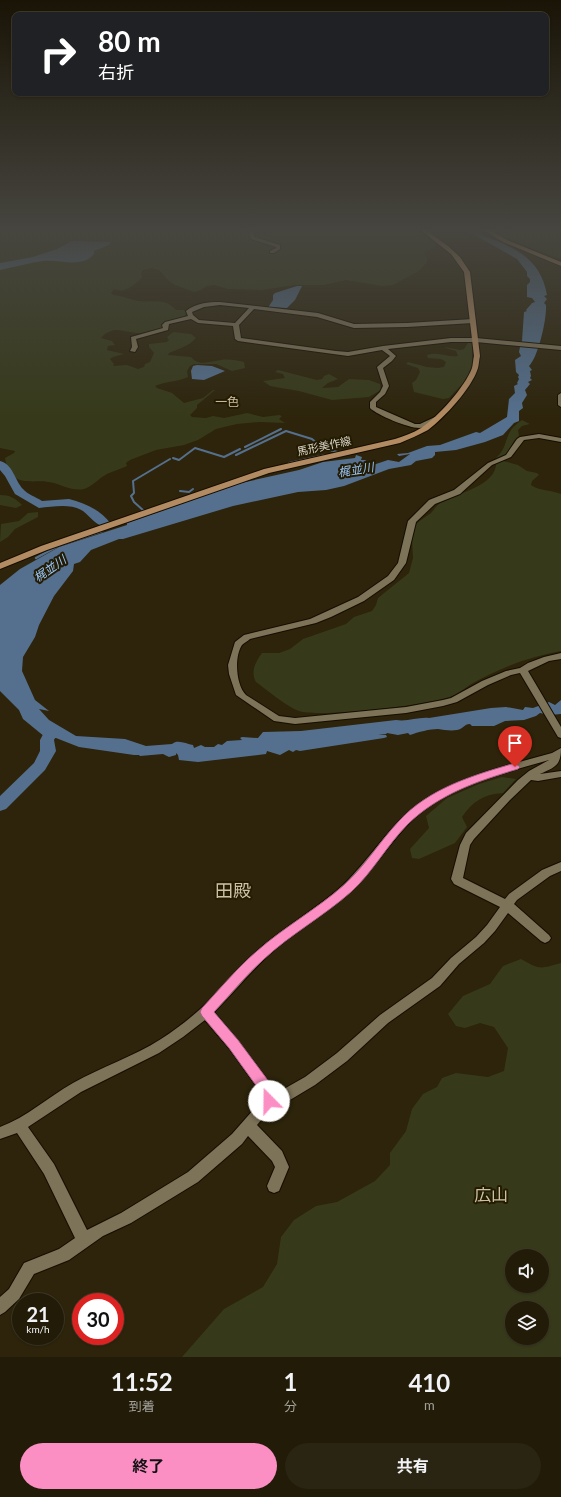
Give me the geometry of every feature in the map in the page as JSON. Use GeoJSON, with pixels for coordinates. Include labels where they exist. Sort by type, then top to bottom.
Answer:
{"type":"FeatureCollection","features":[{"type":"Feature","properties":{"kind":"main road","name":"馬形美作線"},"geometry":{"type":"LineString","coordinates":[[0,566],[44,548],[267,471],[397,441],[419,432],[436,419],[471,377],[476,368],[476,340],[469,291]]}},
{"type":"Feature","properties":{"kind":"street"},"geometry":{"type":"LineString","coordinates":[[236,325],[198,321],[192,318],[189,314],[189,310],[200,306],[220,304],[253,307],[318,315],[354,326],[407,325],[473,321]]}},
{"type":"Feature","properties":{"kind":"street"},"geometry":{"type":"LineString","coordinates":[[236,325],[253,307]]}},
{"type":"Feature","properties":{"kind":"street"},"geometry":{"type":"LineString","coordinates":[[133,351],[135,347],[133,338],[162,331],[166,329],[165,325],[167,323],[192,318]]}},
{"type":"Feature","properties":{"kind":"street"},"geometry":{"type":"LineString","coordinates":[[236,325],[238,339],[336,354],[426,344],[445,340],[476,340],[561,348]]}},
{"type":"Feature","properties":{"kind":"street"},"geometry":{"type":"LineString","coordinates":[[383,348],[393,356],[380,367],[386,386],[383,393],[373,402],[373,408],[413,426],[420,426],[428,420],[436,419]]}},
{"type":"Feature","properties":{"kind":"street"},"geometry":{"type":"LineString","coordinates":[[561,395],[561,405]]}},
{"type":"Feature","properties":{"kind":"street"},"geometry":{"type":"LineString","coordinates":[[561,440],[534,436],[519,440],[509,456],[490,464],[457,492],[432,502],[412,522],[402,563],[391,578],[361,599],[328,615],[294,627],[247,637],[238,644],[232,665],[236,687],[243,697],[267,714],[277,720],[283,721],[371,714],[443,703],[454,700],[485,683],[509,673],[523,670],[531,665],[547,659],[561,656]]}},
{"type":"Feature","properties":{"kind":"street"},"geometry":{"type":"LineString","coordinates":[[523,670],[561,735]]}},
{"type":"Feature","properties":{"kind":"street"},"geometry":{"type":"LineString","coordinates":[[545,938],[507,905],[458,881],[460,862],[465,845],[470,836],[529,776],[555,761],[558,753]]}},
{"type":"Feature","properties":{"kind":"street"},"geometry":{"type":"LineString","coordinates":[[0,1133],[20,1126],[87,1082],[163,1045],[186,1028],[206,1012],[260,955],[347,889],[404,822],[428,802],[452,788],[478,778],[558,753]]}},
{"type":"Feature","properties":{"kind":"street"},"geometry":{"type":"LineString","coordinates":[[529,776],[538,778],[561,774]]}},
{"type":"Feature","properties":{"kind":"street"},"geometry":{"type":"LineString","coordinates":[[0,1307],[14,1294],[29,1268],[64,1255],[84,1239],[107,1225],[126,1218],[208,1165],[237,1139],[269,1101],[280,1099],[310,1081],[342,1057],[384,1019],[436,982],[455,961],[480,940],[491,928],[507,905],[521,890],[546,873],[561,866]]}},
{"type":"Feature","properties":{"kind":"street"},"geometry":{"type":"LineString","coordinates":[[206,1012],[233,1044],[265,1087],[269,1094],[269,1101]]}},
{"type":"Feature","properties":{"kind":"street"},"geometry":{"type":"LineString","coordinates":[[20,1126],[43,1159],[59,1190],[68,1212],[84,1239]]}},
{"type":"Feature","properties":{"kind":"street"},"geometry":{"type":"LineString","coordinates":[[248,1126],[277,1156],[282,1167],[274,1186]]}},
{"type":"Feature","properties":{"kind":"green space"},"geometry":{"type":"Polygon","coordinates":[[[0,291],[112,291],[111,293],[113,295],[138,301],[163,302],[172,306],[176,310],[184,310],[186,313],[185,317],[168,321],[162,327],[152,331],[135,333],[116,330],[106,334],[101,338],[112,341],[115,345],[108,346],[107,350],[124,354],[110,359],[114,364],[113,366],[127,365],[138,369],[144,367],[145,364],[150,362],[154,353],[149,347],[149,344],[167,342],[169,340],[167,337],[173,332],[191,334],[196,338],[193,341],[184,347],[169,353],[168,355],[191,357],[201,363],[224,360],[244,362],[245,368],[232,371],[216,364],[194,364],[190,366],[187,371],[188,377],[155,386],[157,388],[172,393],[184,403],[203,398],[215,390],[197,405],[197,408],[190,415],[192,417],[206,418],[213,416],[224,418],[247,413],[263,417],[279,415],[282,416],[279,419],[285,423],[260,422],[237,424],[216,429],[198,440],[184,445],[156,450],[130,460],[126,463],[127,466],[107,474],[87,488],[79,490],[44,481],[26,481],[14,477],[7,466],[5,458],[15,451],[0,448],[0,291]]]}},
{"type":"Feature","properties":{"kind":"green space"},"geometry":{"type":"Polygon","coordinates":[[[468,343],[472,343],[472,368],[465,381],[449,398],[443,399],[414,392],[412,383],[416,380],[420,372],[418,368],[406,364],[408,362],[427,367],[444,367],[446,362],[441,359],[428,358],[427,355],[436,354],[458,356],[456,351],[445,347],[460,350],[464,349],[468,343]]]}},
{"type":"Feature","properties":{"kind":"green space"},"geometry":{"type":"Polygon","coordinates":[[[278,370],[317,380],[322,379],[324,376],[329,374],[338,379],[328,383],[322,388],[338,387],[349,379],[369,380],[380,384],[381,390],[369,397],[332,400],[299,391],[270,386],[263,381],[285,378],[283,374],[275,372],[278,370]]]}},
{"type":"Feature","properties":{"kind":"green space"},"geometry":{"type":"Polygon","coordinates":[[[522,420],[530,424],[522,426],[518,430],[519,436],[516,438],[505,456],[501,458],[503,461],[518,465],[527,471],[537,473],[539,475],[532,481],[531,485],[561,494],[561,651],[527,659],[494,672],[458,693],[440,700],[375,710],[328,713],[310,713],[299,711],[283,702],[256,682],[254,678],[254,671],[256,663],[262,653],[279,653],[290,649],[303,639],[346,624],[354,617],[372,611],[378,598],[409,573],[413,558],[412,539],[416,524],[431,513],[439,504],[485,482],[496,468],[496,458],[501,453],[508,434],[515,425],[522,420]]]}},
{"type":"Feature","properties":{"kind":"green space"},"geometry":{"type":"Polygon","coordinates":[[[0,495],[12,497],[22,505],[16,508],[0,505],[0,495]]]}},
{"type":"Feature","properties":{"kind":"green space"},"geometry":{"type":"Polygon","coordinates":[[[38,512],[38,517],[15,529],[8,537],[0,542],[1,524],[19,521],[28,513],[38,512]]]}},
{"type":"Feature","properties":{"kind":"green space"},"geometry":{"type":"Polygon","coordinates":[[[502,777],[516,779],[503,793],[484,797],[470,807],[462,817],[467,827],[455,843],[419,859],[412,858],[410,849],[429,828],[426,816],[447,798],[479,784],[502,777]]]}},
{"type":"Feature","properties":{"kind":"green space"},"geometry":{"type":"Polygon","coordinates":[[[521,959],[536,967],[544,967],[561,963],[561,1357],[182,1357],[224,1309],[263,1287],[277,1264],[281,1237],[294,1220],[316,1206],[337,1202],[375,1181],[390,1165],[390,1153],[406,1131],[412,1109],[423,1094],[437,1087],[442,1078],[456,1073],[488,1077],[504,1071],[508,1048],[494,1027],[480,1023],[465,1028],[456,1026],[448,1014],[463,996],[490,984],[503,966],[521,959]]]}},
{"type":"Feature","properties":{"kind":"water"},"geometry":{"type":"Polygon","coordinates":[[[280,291],[299,291],[295,300],[287,308],[269,307],[275,293],[280,291]]]}},
{"type":"Feature","properties":{"kind":"water","name":"梶並川"},"geometry":{"type":"Polygon","coordinates":[[[527,291],[546,291],[547,295],[544,296],[547,299],[544,303],[546,305],[546,311],[539,347],[529,366],[532,370],[530,371],[530,378],[532,380],[528,382],[530,384],[525,390],[527,395],[522,403],[523,408],[519,411],[519,421],[514,423],[503,435],[456,450],[435,452],[435,455],[432,458],[416,461],[411,465],[389,469],[344,486],[326,490],[298,492],[233,506],[119,539],[91,550],[80,562],[74,564],[73,571],[54,596],[39,625],[35,637],[23,657],[22,671],[35,700],[49,711],[39,709],[49,720],[76,736],[125,739],[146,746],[179,742],[193,745],[194,748],[201,745],[205,747],[214,747],[218,744],[222,745],[227,741],[242,740],[240,738],[242,737],[258,738],[263,732],[301,731],[396,720],[429,718],[491,708],[506,707],[523,710],[525,707],[533,708],[549,702],[555,705],[561,700],[561,714],[550,715],[540,713],[524,720],[505,721],[494,726],[472,726],[470,724],[455,730],[435,729],[410,735],[408,733],[398,735],[387,733],[378,735],[386,735],[387,737],[384,738],[300,751],[296,750],[293,752],[289,750],[280,755],[267,751],[266,754],[198,762],[179,760],[176,753],[176,755],[169,757],[163,754],[140,756],[79,747],[56,738],[51,739],[45,737],[23,719],[19,710],[0,691],[0,585],[20,569],[59,547],[127,525],[127,523],[241,483],[299,470],[323,462],[355,458],[356,455],[362,457],[361,460],[366,460],[364,463],[365,464],[376,464],[388,460],[399,462],[410,454],[399,456],[397,454],[408,453],[427,446],[440,445],[476,432],[480,433],[507,417],[509,399],[515,393],[514,386],[518,384],[519,379],[519,375],[516,372],[515,360],[521,356],[519,352],[522,341],[524,312],[527,311],[526,310],[532,303],[535,302],[532,298],[527,297],[527,291]]]}},
{"type":"Feature","properties":{"kind":"water"},"geometry":{"type":"Polygon","coordinates":[[[193,366],[212,366],[225,371],[204,380],[192,379],[191,371],[193,366]]]}},
{"type":"Feature","properties":{"kind":"waterway"},"geometry":{"type":"LineString","coordinates":[[245,447],[281,429]]}},
{"type":"Feature","properties":{"kind":"waterway"},"geometry":{"type":"LineString","coordinates":[[236,455],[286,431],[312,439],[324,449],[338,452]]}},
{"type":"Feature","properties":{"kind":"waterway"},"geometry":{"type":"LineString","coordinates":[[173,458],[179,460],[195,448],[224,457],[240,449]]}},
{"type":"Feature","properties":{"kind":"waterway"},"geometry":{"type":"LineString","coordinates":[[289,463],[325,455]]}},
{"type":"Feature","properties":{"kind":"waterway"},"geometry":{"type":"LineString","coordinates":[[144,511],[134,502],[131,496],[134,493],[133,481],[170,459]]}},
{"type":"Feature","properties":{"kind":"waterway"},"geometry":{"type":"LineString","coordinates":[[0,464],[10,475],[19,492],[31,498],[39,505],[69,502],[86,508],[105,524]]}},
{"type":"Feature","properties":{"kind":"waterway"},"geometry":{"type":"LineString","coordinates":[[180,491],[189,492],[193,489]]}},
{"type":"Feature","properties":{"kind":"waterway"},"geometry":{"type":"LineString","coordinates":[[141,517],[148,515]]}},
{"type":"Feature","properties":{"kind":"waterway"},"geometry":{"type":"LineString","coordinates":[[36,558],[58,546],[102,531]]}},
{"type":"Feature","properties":{"kind":"waterway"},"geometry":{"type":"LineString","coordinates":[[0,805],[40,766],[48,751],[47,740],[52,730]]}},
{"type":"Feature","properties":{"kind":"district","name":"一色"},"geometry":{"type":"Point","coordinates":[227,402]}},
{"type":"Feature","properties":{"kind":"district","name":"田殿"},"geometry":{"type":"Point","coordinates":[233,891]}},
{"type":"Feature","properties":{"kind":"district","name":"広山"},"geometry":{"type":"Point","coordinates":[491,1195]}},
{"type":"Feature","properties":{"kind":"route"},"geometry":{"type":"LineString","coordinates":[[269,1101],[269,1094],[265,1087],[212,1017],[206,1012],[260,955],[347,889],[404,822],[428,802],[452,788],[478,778],[515,767]]}}]}
